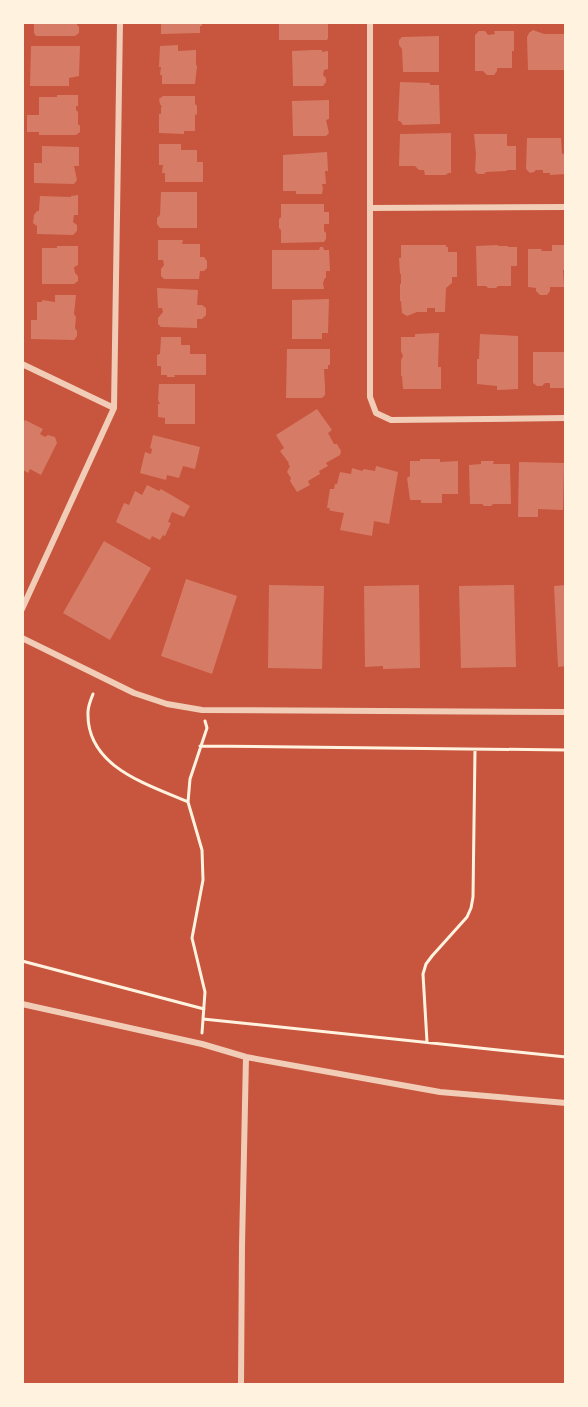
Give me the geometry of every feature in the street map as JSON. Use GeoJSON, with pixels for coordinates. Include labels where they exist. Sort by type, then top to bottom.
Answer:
{"type":"FeatureCollection","features":[{"type":"Feature","properties":{"kind":"street"},"geometry":{"type":"LineString","coordinates":[[22,609],[114,408],[120,22]]}},
{"type":"Feature","properties":{"kind":"street"},"geometry":{"type":"LineString","coordinates":[[370,22],[370,397],[376,413],[391,420],[566,418]]}},
{"type":"Feature","properties":{"kind":"street"},"geometry":{"type":"LineString","coordinates":[[370,208],[566,207]]}},
{"type":"Feature","properties":{"kind":"street"},"geometry":{"type":"LineString","coordinates":[[22,363],[114,408]]}},
{"type":"Feature","properties":{"kind":"street"},"geometry":{"type":"LineString","coordinates":[[22,638],[134,693],[167,704],[202,710],[566,712]]}},
{"type":"Feature","properties":{"kind":"street"},"geometry":{"type":"LineString","coordinates":[[22,1004],[202,1044],[246,1057],[440,1092],[566,1103]]}},
{"type":"Feature","properties":{"kind":"street"},"geometry":{"type":"LineString","coordinates":[[241,1384],[246,1057]]}},
{"type":"Feature","properties":{"kind":"path"},"geometry":{"type":"LineString","coordinates":[[93,694],[88,710],[91,735],[102,753],[115,767],[131,777],[188,802]]}},
{"type":"Feature","properties":{"kind":"path"},"geometry":{"type":"LineString","coordinates":[[202,710],[207,728],[190,779],[188,802],[202,850],[203,879],[192,938],[205,992],[202,1044]]}},
{"type":"Feature","properties":{"kind":"path"},"geometry":{"type":"LineString","coordinates":[[200,746],[566,750]]}},
{"type":"Feature","properties":{"kind":"path"},"geometry":{"type":"LineString","coordinates":[[427,1042],[423,974],[426,964],[467,917],[473,897],[475,750]]}},
{"type":"Feature","properties":{"kind":"path"},"geometry":{"type":"LineString","coordinates":[[22,961],[204,1009]]}},
{"type":"Feature","properties":{"kind":"path"},"geometry":{"type":"LineString","coordinates":[[203,1019],[566,1057]]}},
{"type":"Feature","properties":{"kind":"building"},"geometry":{"type":"Polygon","coordinates":[[[34,22],[75,22],[79,27],[79,33],[75,36],[36,36],[34,22]]]}},
{"type":"Feature","properties":{"kind":"building"},"geometry":{"type":"Polygon","coordinates":[[[161,22],[202,22],[202,26],[200,26],[200,33],[161,34],[161,22]]]}},
{"type":"Feature","properties":{"kind":"building"},"geometry":{"type":"Polygon","coordinates":[[[279,22],[328,22],[328,38],[327,40],[279,40],[279,22]]]}},
{"type":"Feature","properties":{"kind":"building"},"geometry":{"type":"Polygon","coordinates":[[[533,30],[544,34],[566,34],[565,70],[528,70],[527,37],[533,30]]]}},
{"type":"Feature","properties":{"kind":"building"},"geometry":{"type":"Polygon","coordinates":[[[479,31],[485,31],[488,35],[495,34],[494,31],[514,31],[512,68],[497,68],[494,75],[475,71],[475,35],[479,31]]]}},
{"type":"Feature","properties":{"kind":"building"},"geometry":{"type":"Polygon","coordinates":[[[439,36],[439,72],[403,72],[402,49],[399,45],[402,37],[439,36]]]}},
{"type":"Feature","properties":{"kind":"building"},"geometry":{"type":"Polygon","coordinates":[[[178,45],[178,51],[196,50],[195,84],[162,84],[161,67],[159,67],[160,46],[178,45]]]}},
{"type":"Feature","properties":{"kind":"building"},"geometry":{"type":"Polygon","coordinates":[[[31,46],[80,46],[79,76],[69,78],[69,86],[30,86],[31,46]]]}},
{"type":"Feature","properties":{"kind":"building"},"geometry":{"type":"Polygon","coordinates":[[[322,50],[322,52],[328,51],[328,69],[324,70],[323,75],[326,82],[323,86],[293,86],[292,51],[322,50]]]}},
{"type":"Feature","properties":{"kind":"building"},"geometry":{"type":"Polygon","coordinates":[[[400,82],[439,85],[440,124],[403,125],[398,121],[400,82]]]}},
{"type":"Feature","properties":{"kind":"building"},"geometry":{"type":"Polygon","coordinates":[[[57,95],[78,95],[76,110],[80,132],[76,135],[39,135],[39,132],[27,132],[27,115],[39,115],[39,97],[57,97],[57,95]]]}},
{"type":"Feature","properties":{"kind":"building"},"geometry":{"type":"Polygon","coordinates":[[[163,96],[195,96],[197,114],[195,115],[195,131],[184,131],[184,134],[159,133],[159,114],[161,114],[162,107],[159,99],[163,96]]]}},
{"type":"Feature","properties":{"kind":"building"},"geometry":{"type":"Polygon","coordinates":[[[329,100],[329,119],[326,120],[329,133],[326,136],[293,136],[292,101],[329,100]]]}},
{"type":"Feature","properties":{"kind":"building"},"geometry":{"type":"Polygon","coordinates":[[[451,133],[451,173],[425,175],[424,170],[419,170],[415,166],[399,166],[400,134],[451,133]]]}},
{"type":"Feature","properties":{"kind":"building"},"geometry":{"type":"Polygon","coordinates":[[[474,134],[507,134],[507,146],[516,146],[516,170],[478,174],[475,171],[474,134]]]}},
{"type":"Feature","properties":{"kind":"building"},"geometry":{"type":"Polygon","coordinates":[[[527,138],[561,138],[562,154],[566,153],[566,174],[550,175],[550,173],[543,173],[543,170],[530,173],[526,169],[527,138]]]}},
{"type":"Feature","properties":{"kind":"building"},"geometry":{"type":"Polygon","coordinates":[[[159,144],[181,144],[181,150],[197,150],[197,162],[203,162],[203,182],[165,182],[165,173],[162,173],[163,165],[159,165],[159,144]]]}},
{"type":"Feature","properties":{"kind":"building"},"geometry":{"type":"Polygon","coordinates":[[[42,146],[79,147],[79,166],[74,166],[77,180],[74,184],[34,183],[34,163],[42,163],[42,146]]]}},
{"type":"Feature","properties":{"kind":"building"},"geometry":{"type":"Polygon","coordinates":[[[327,152],[328,171],[325,171],[326,184],[322,184],[322,194],[296,194],[296,191],[283,191],[283,155],[327,152]]]}},
{"type":"Feature","properties":{"kind":"building"},"geometry":{"type":"Polygon","coordinates":[[[161,192],[197,192],[197,228],[160,228],[157,218],[160,215],[161,192]]]}},
{"type":"Feature","properties":{"kind":"building"},"geometry":{"type":"Polygon","coordinates":[[[78,195],[78,215],[74,215],[73,222],[77,225],[77,231],[73,235],[37,234],[37,226],[33,223],[34,215],[39,211],[40,196],[71,197],[78,195]]]}},
{"type":"Feature","properties":{"kind":"building"},"geometry":{"type":"Polygon","coordinates":[[[281,204],[324,204],[324,212],[329,212],[329,224],[324,224],[326,239],[324,242],[281,243],[279,219],[281,204]]]}},
{"type":"Feature","properties":{"kind":"building"},"geometry":{"type":"Polygon","coordinates":[[[158,240],[183,240],[182,244],[200,244],[200,257],[204,257],[207,261],[207,268],[200,271],[199,279],[164,279],[161,276],[163,260],[158,260],[158,240]]]}},
{"type":"Feature","properties":{"kind":"building"},"geometry":{"type":"Polygon","coordinates":[[[401,245],[446,245],[448,252],[457,252],[457,277],[452,277],[452,283],[446,288],[445,312],[435,312],[435,308],[427,308],[427,312],[417,312],[407,316],[402,313],[399,258],[401,258],[401,245]]]}},
{"type":"Feature","properties":{"kind":"building"},"geometry":{"type":"Polygon","coordinates":[[[552,245],[566,245],[566,270],[563,270],[564,287],[550,287],[547,295],[540,295],[536,288],[528,287],[528,249],[552,251],[552,245]]]}},
{"type":"Feature","properties":{"kind":"building"},"geometry":{"type":"Polygon","coordinates":[[[57,246],[78,246],[78,265],[74,267],[78,281],[74,284],[42,284],[42,248],[57,248],[57,246]]]}},
{"type":"Feature","properties":{"kind":"building"},"geometry":{"type":"Polygon","coordinates":[[[476,246],[517,247],[517,266],[511,266],[511,286],[488,288],[477,286],[476,246]]]}},
{"type":"Feature","properties":{"kind":"building"},"geometry":{"type":"Polygon","coordinates":[[[320,247],[329,250],[330,271],[326,271],[324,289],[272,289],[272,250],[319,250],[320,247]]]}},
{"type":"Feature","properties":{"kind":"building"},"geometry":{"type":"Polygon","coordinates":[[[157,288],[198,290],[197,305],[206,308],[206,315],[202,319],[197,319],[197,328],[161,327],[158,324],[158,318],[163,312],[162,308],[158,308],[157,288]]]}},
{"type":"Feature","properties":{"kind":"building"},"geometry":{"type":"Polygon","coordinates":[[[55,295],[76,295],[74,314],[77,336],[74,340],[31,339],[31,320],[37,320],[37,302],[42,302],[42,300],[55,302],[55,295]]]}},
{"type":"Feature","properties":{"kind":"building"},"geometry":{"type":"Polygon","coordinates":[[[329,299],[328,333],[322,333],[322,339],[292,339],[292,300],[329,299]]]}},
{"type":"Feature","properties":{"kind":"building"},"geometry":{"type":"Polygon","coordinates":[[[439,333],[438,367],[441,367],[441,389],[403,389],[401,337],[439,333]]]}},
{"type":"Feature","properties":{"kind":"building"},"geometry":{"type":"Polygon","coordinates":[[[480,334],[518,336],[518,389],[497,390],[497,386],[477,384],[480,334]]]}},
{"type":"Feature","properties":{"kind":"building"},"geometry":{"type":"Polygon","coordinates":[[[161,337],[181,337],[181,345],[190,345],[190,354],[206,354],[206,375],[167,377],[167,375],[161,375],[161,366],[157,366],[157,355],[160,354],[161,337]]]}},
{"type":"Feature","properties":{"kind":"building"},"geometry":{"type":"Polygon","coordinates":[[[287,349],[330,349],[330,365],[328,369],[324,369],[325,395],[322,398],[286,398],[287,349]]]}},
{"type":"Feature","properties":{"kind":"building"},"geometry":{"type":"Polygon","coordinates":[[[533,352],[566,352],[566,388],[550,388],[550,383],[537,386],[533,383],[533,352]]]}},
{"type":"Feature","properties":{"kind":"building"},"geometry":{"type":"Polygon","coordinates":[[[159,384],[195,384],[195,424],[165,424],[165,418],[158,417],[159,384]]]}},
{"type":"Feature","properties":{"kind":"building"},"geometry":{"type":"Polygon","coordinates":[[[317,409],[332,430],[328,433],[334,444],[337,444],[341,451],[340,455],[326,463],[328,466],[319,471],[320,474],[308,481],[310,485],[297,492],[287,472],[289,463],[280,451],[284,448],[276,435],[317,409]]]}},
{"type":"Feature","properties":{"kind":"building"},"geometry":{"type":"Polygon","coordinates":[[[25,420],[43,429],[40,434],[45,437],[48,435],[55,437],[57,443],[41,475],[30,469],[28,473],[22,469],[22,425],[25,420]]]}},
{"type":"Feature","properties":{"kind":"building"},"geometry":{"type":"Polygon","coordinates":[[[153,435],[200,447],[195,469],[183,466],[179,478],[167,475],[166,480],[140,473],[145,452],[151,454],[153,435]]]}},
{"type":"Feature","properties":{"kind":"building"},"geometry":{"type":"Polygon","coordinates":[[[420,459],[440,459],[440,462],[458,461],[458,494],[442,494],[442,503],[421,503],[421,500],[410,500],[407,478],[410,476],[410,461],[420,461],[420,459]]]}},
{"type":"Feature","properties":{"kind":"building"},"geometry":{"type":"Polygon","coordinates":[[[481,461],[510,464],[511,504],[484,506],[470,504],[469,465],[481,464],[481,461]]]}},
{"type":"Feature","properties":{"kind":"building"},"geometry":{"type":"Polygon","coordinates":[[[519,462],[564,463],[563,510],[538,509],[538,517],[518,517],[519,462]]]}},
{"type":"Feature","properties":{"kind":"building"},"geometry":{"type":"Polygon","coordinates":[[[376,466],[398,472],[389,524],[374,521],[372,536],[340,530],[344,513],[327,508],[330,489],[334,489],[337,484],[340,472],[351,474],[352,468],[375,471],[376,466]]]}},
{"type":"Feature","properties":{"kind":"building"},"geometry":{"type":"Polygon","coordinates":[[[147,485],[159,491],[161,489],[190,506],[184,517],[172,512],[168,522],[171,523],[165,536],[163,535],[160,540],[152,536],[150,540],[116,522],[124,503],[129,505],[135,491],[142,495],[147,485]]]}},
{"type":"Feature","properties":{"kind":"building"},"geometry":{"type":"Polygon","coordinates":[[[104,541],[151,568],[110,640],[63,613],[104,541]]]}},
{"type":"Feature","properties":{"kind":"building"},"geometry":{"type":"Polygon","coordinates":[[[186,579],[237,596],[212,674],[161,656],[186,579]]]}},
{"type":"Feature","properties":{"kind":"building"},"geometry":{"type":"Polygon","coordinates":[[[269,585],[324,586],[322,669],[268,668],[269,585]]]}},
{"type":"Feature","properties":{"kind":"building"},"geometry":{"type":"Polygon","coordinates":[[[419,585],[420,668],[365,667],[364,586],[419,585]]]}},
{"type":"Feature","properties":{"kind":"building"},"geometry":{"type":"Polygon","coordinates":[[[514,585],[516,667],[461,668],[459,586],[514,585]]]}},
{"type":"Feature","properties":{"kind":"building"},"geometry":{"type":"Polygon","coordinates":[[[566,585],[566,666],[558,667],[554,586],[566,585]]]}}]}
